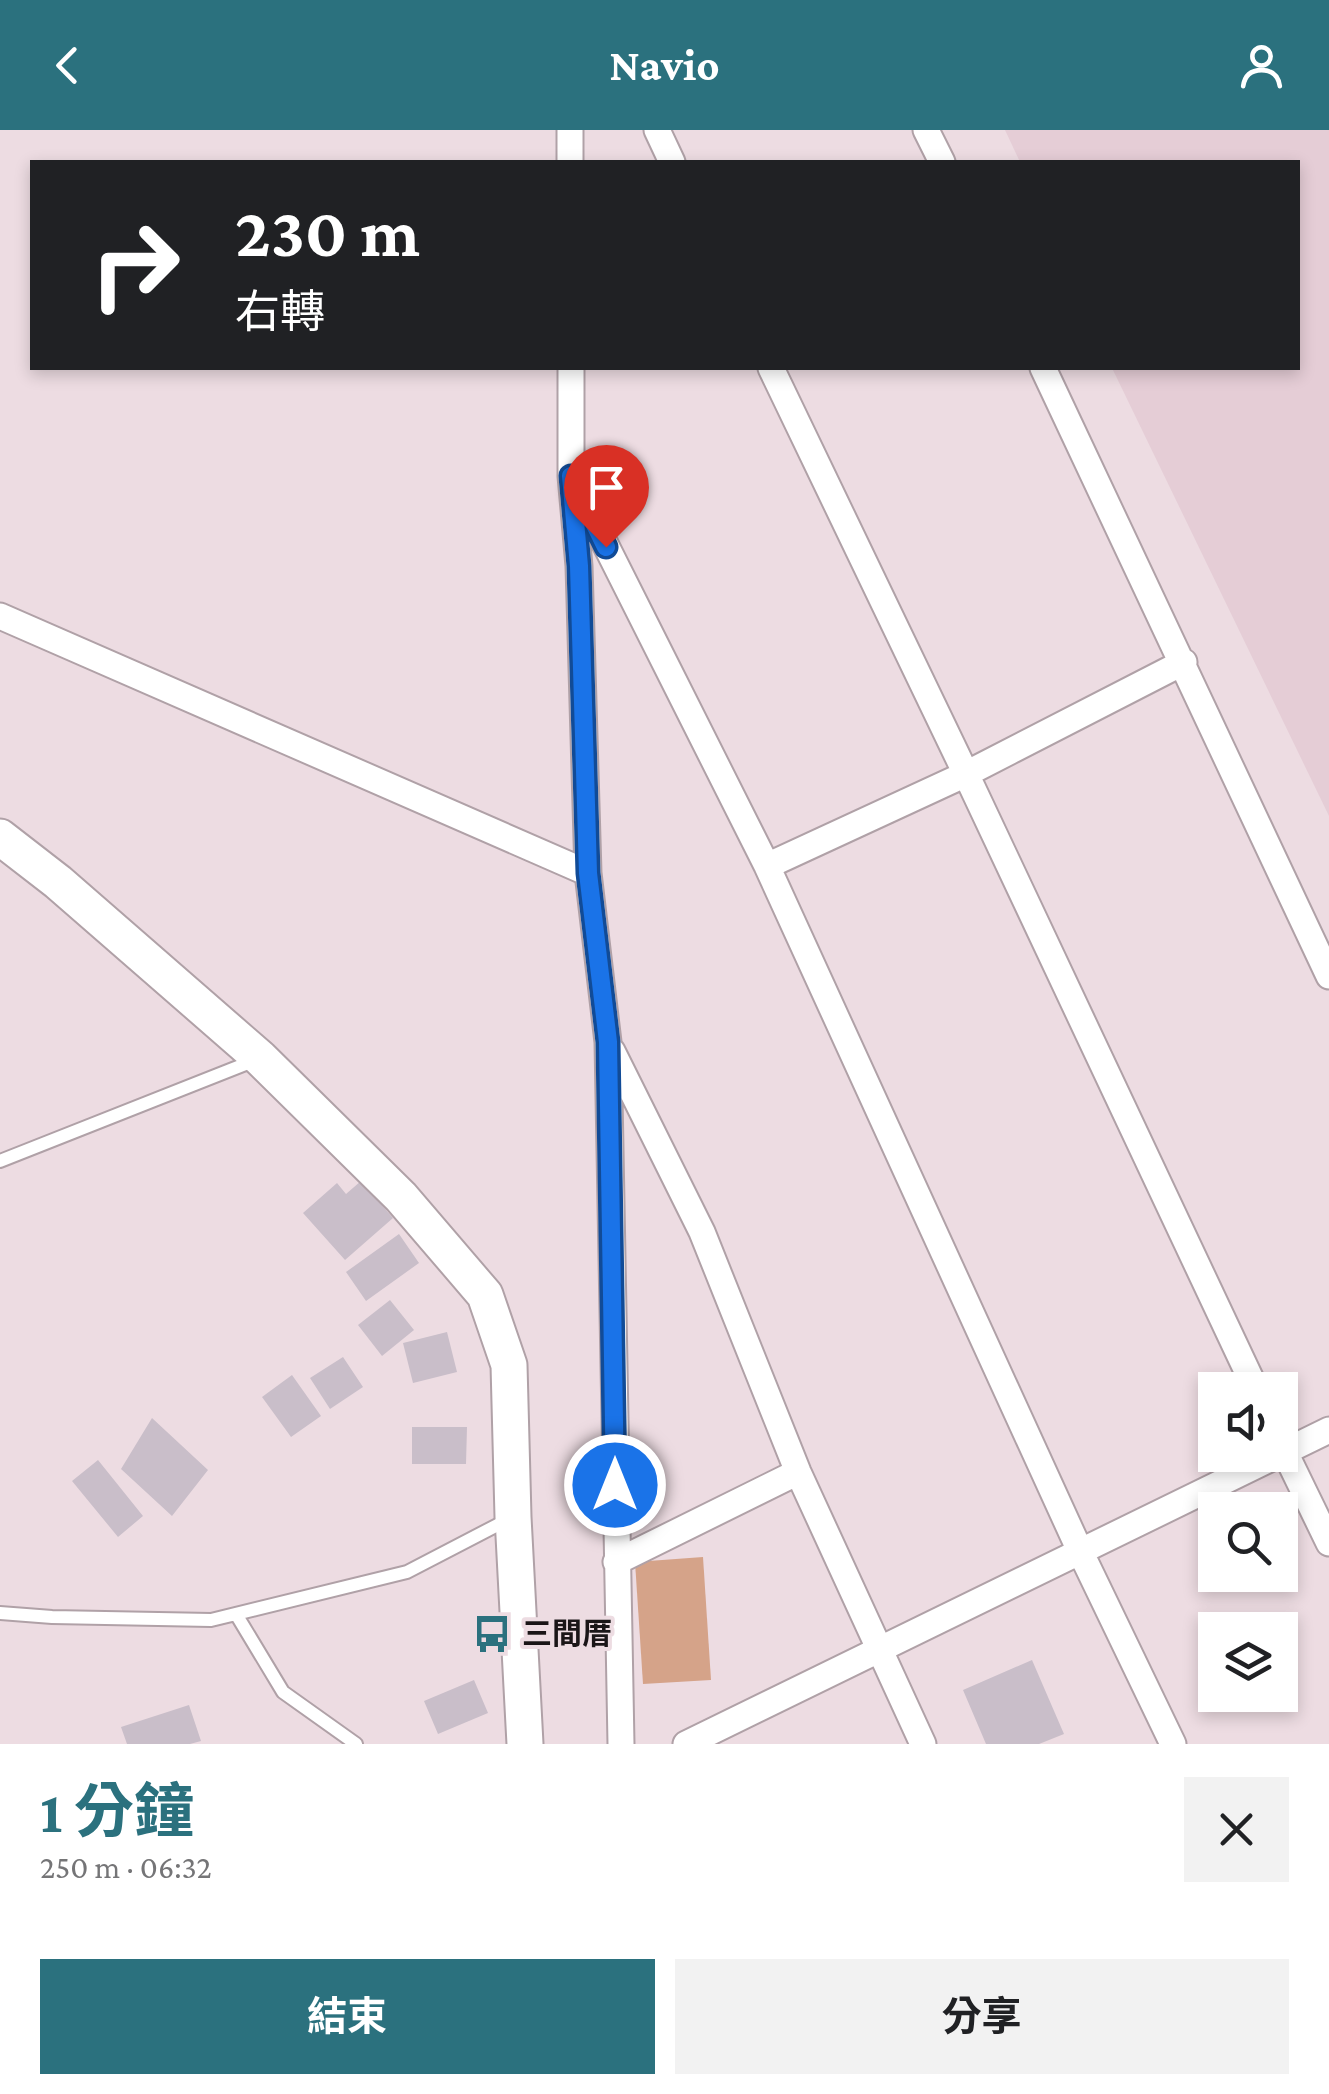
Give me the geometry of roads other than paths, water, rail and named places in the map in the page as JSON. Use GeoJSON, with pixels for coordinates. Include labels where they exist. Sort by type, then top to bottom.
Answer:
{"type":"FeatureCollection","features":[{"type":"Feature","properties":{"kind":"main road"},"geometry":{"type":"LineString","coordinates":[[0,837],[58,882],[260,1058],[402,1197],[486,1295],[509,1365],[526,1744]]}},
{"type":"Feature","properties":{"kind":"street"},"geometry":{"type":"LineString","coordinates":[[570,130],[570,160]]}},
{"type":"Feature","properties":{"kind":"street"},"geometry":{"type":"LineString","coordinates":[[656,130],[671,160]]}},
{"type":"Feature","properties":{"kind":"street"},"geometry":{"type":"LineString","coordinates":[[926,130],[941,160]]}},
{"type":"Feature","properties":{"kind":"street"},"geometry":{"type":"LineString","coordinates":[[570,370],[588,873],[608,1042],[621,1744]]}},
{"type":"Feature","properties":{"kind":"street"},"geometry":{"type":"LineString","coordinates":[[772,370],[1248,1372]]}},
{"type":"Feature","properties":{"kind":"street"},"geometry":{"type":"LineString","coordinates":[[1044,370],[1329,976]]}},
{"type":"Feature","properties":{"kind":"street"},"geometry":{"type":"LineString","coordinates":[[571,476],[768,866],[1080,1551],[1173,1744]]}},
{"type":"Feature","properties":{"kind":"street"},"geometry":{"type":"LineString","coordinates":[[0,616],[588,873]]}},
{"type":"Feature","properties":{"kind":"street"},"geometry":{"type":"LineString","coordinates":[[768,866],[966,774],[1184,662]]}},
{"type":"Feature","properties":{"kind":"street"},"geometry":{"type":"LineString","coordinates":[[608,1042],[702,1232],[798,1472],[923,1744]]}},
{"type":"Feature","properties":{"kind":"street"},"geometry":{"type":"LineString","coordinates":[[1298,1443],[1329,1430]]}},
{"type":"Feature","properties":{"kind":"street"},"geometry":{"type":"LineString","coordinates":[[616,1562],[798,1472]]}},
{"type":"Feature","properties":{"kind":"street"},"geometry":{"type":"LineString","coordinates":[[686,1744],[1237,1472]]}},
{"type":"Feature","properties":{"kind":"street"},"geometry":{"type":"LineString","coordinates":[[1292,1472],[1329,1544]]}},
{"type":"Feature","properties":{"kind":"lane"},"geometry":{"type":"LineString","coordinates":[[0,1161],[260,1058]]}},
{"type":"Feature","properties":{"kind":"lane"},"geometry":{"type":"LineString","coordinates":[[0,1613],[52,1618],[212,1620],[407,1572],[513,1517]]}},
{"type":"Feature","properties":{"kind":"lane"},"geometry":{"type":"LineString","coordinates":[[236,1614],[283,1692],[356,1744]]}},
{"type":"Feature","properties":{"kind":"place","name":"三間厝"},"geometry":{"type":"Point","coordinates":[492,1634]}}]}
